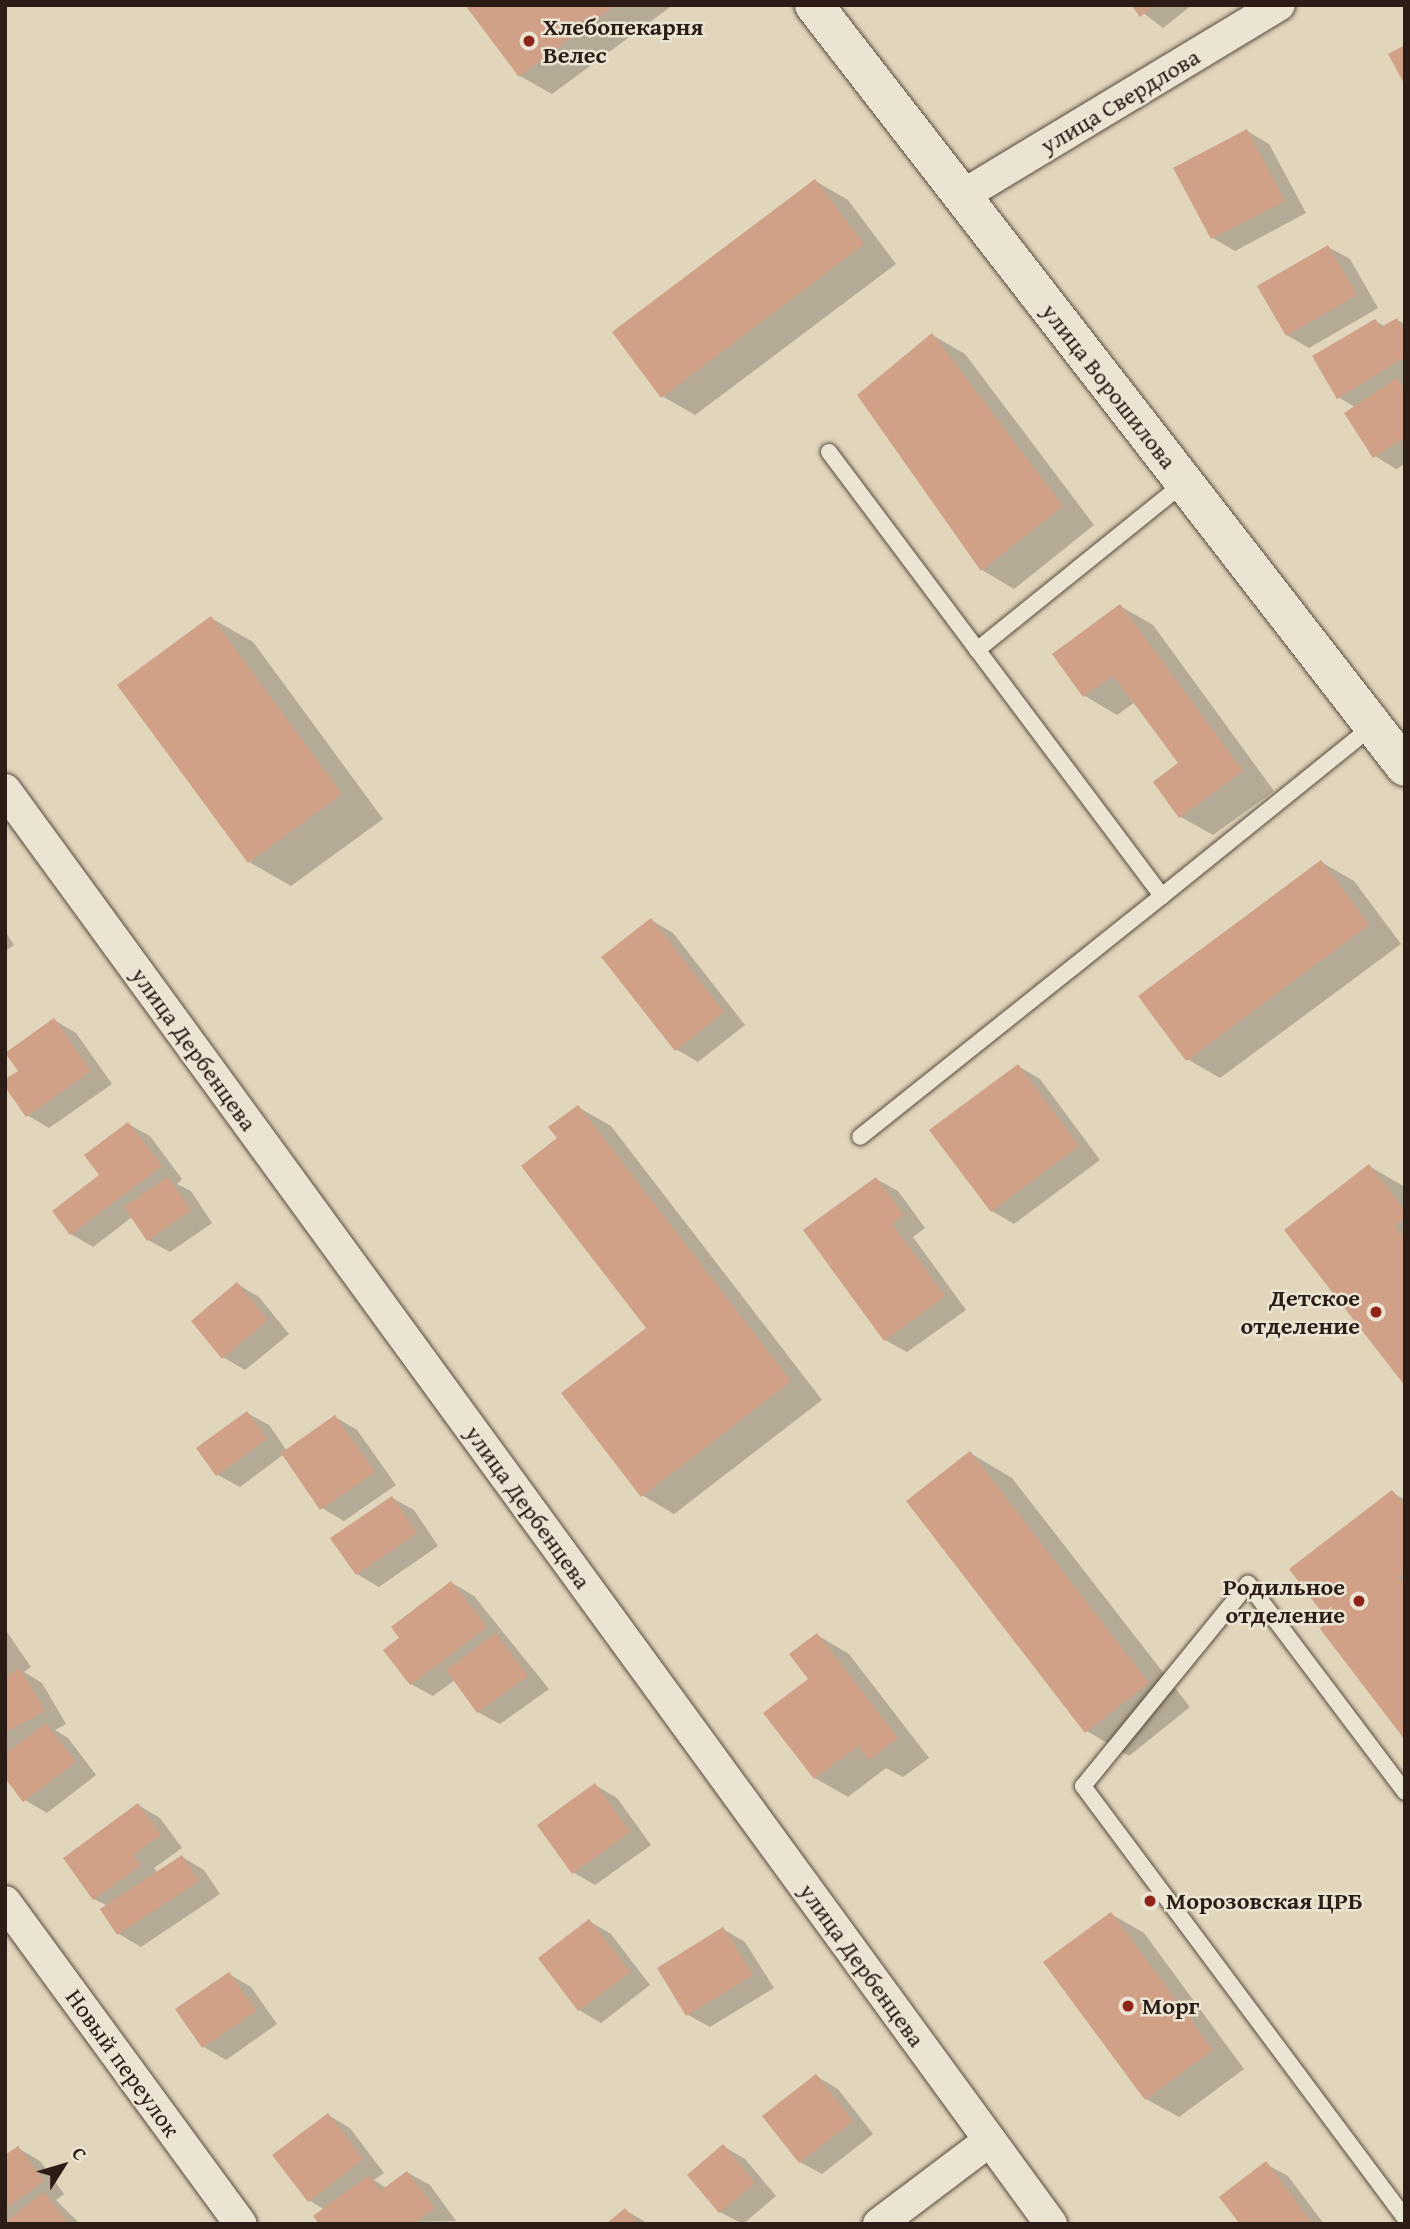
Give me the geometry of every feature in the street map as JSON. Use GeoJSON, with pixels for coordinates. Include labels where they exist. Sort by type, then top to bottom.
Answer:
{"type":"FeatureCollection","features":[{"type":"Feature","properties":{"kind":"main road","name":"улица Ворошилова"},"geometry":{"type":"LineString","coordinates":[[814,5],[1405,767]]}},
{"type":"Feature","properties":{"kind":"street","name":"улица Свердлова"},"geometry":{"type":"LineString","coordinates":[[962,196],[1279,5]]}},
{"type":"Feature","properties":{"kind":"street","name":"улица Дербенцева"},"geometry":{"type":"LineString","coordinates":[[5,790],[1051,2224]]}},
{"type":"Feature","properties":{"kind":"street","name":"Новый переулок"},"geometry":{"type":"LineString","coordinates":[[5,1902],[241,2224]]}},
{"type":"Feature","properties":{"kind":"street"},"geometry":{"type":"LineString","coordinates":[[878,2224],[990,2140]]}},
{"type":"Feature","properties":{"kind":"lane"},"geometry":{"type":"LineString","coordinates":[[829,452],[1162,896]]}},
{"type":"Feature","properties":{"kind":"lane"},"geometry":{"type":"LineString","coordinates":[[977,650],[1184,483]]}},
{"type":"Feature","properties":{"kind":"lane"},"geometry":{"type":"LineString","coordinates":[[860,1137],[1373,726]]}},
{"type":"Feature","properties":{"kind":"lane"},"geometry":{"type":"LineString","coordinates":[[1405,1791],[1248,1584],[1083,1786],[1405,2218]]}},
{"type":"Feature","properties":{"kind":"building","name":"Хлебопекарня Велес"},"geometry":{"type":"Polygon","coordinates":[[[465,5],[615,5],[519,77],[465,5]]]}},
{"type":"Feature","properties":{"kind":"building"},"geometry":{"type":"Polygon","coordinates":[[[1131,5],[1155,5],[1140,17],[1131,5]]]}},
{"type":"Feature","properties":{"kind":"building"},"geometry":{"type":"Polygon","coordinates":[[[1405,45],[1405,85],[1388,54],[1405,45]]]}},
{"type":"Feature","properties":{"kind":"building"},"geometry":{"type":"Polygon","coordinates":[[[1247,129],[1285,201],[1211,239],[1173,168],[1247,129]]]}},
{"type":"Feature","properties":{"kind":"building"},"geometry":{"type":"Polygon","coordinates":[[[815,179],[864,244],[661,398],[612,332],[815,179]]]}},
{"type":"Feature","properties":{"kind":"building"},"geometry":{"type":"Polygon","coordinates":[[[1328,245],[1357,295],[1286,336],[1257,286],[1328,245]]]}},
{"type":"Feature","properties":{"kind":"building"},"geometry":{"type":"Polygon","coordinates":[[[1397,318],[1405,331],[1405,357],[1337,399],[1312,356],[1375,319],[1381,327],[1397,318]]]}},
{"type":"Feature","properties":{"kind":"building"},"geometry":{"type":"Polygon","coordinates":[[[932,333],[1063,506],[981,571],[857,395],[932,333]]]}},
{"type":"Feature","properties":{"kind":"building"},"geometry":{"type":"Polygon","coordinates":[[[1397,378],[1405,390],[1405,437],[1373,458],[1344,413],[1397,378]]]}},
{"type":"Feature","properties":{"kind":"building"},"geometry":{"type":"Polygon","coordinates":[[[1120,604],[1243,771],[1179,818],[1153,782],[1178,763],[1113,675],[1083,697],[1052,654],[1120,604]]]}},
{"type":"Feature","properties":{"kind":"building"},"geometry":{"type":"Polygon","coordinates":[[[211,616],[342,794],[248,863],[117,685],[211,616]]]}},
{"type":"Feature","properties":{"kind":"building"},"geometry":{"type":"Polygon","coordinates":[[[1321,860],[1369,925],[1186,1061],[1138,996],[1321,860]]]}},
{"type":"Feature","properties":{"kind":"building"},"geometry":{"type":"Polygon","coordinates":[[[651,918],[724,1012],[675,1051],[601,957],[651,918]]]}},
{"type":"Feature","properties":{"kind":"building"},"geometry":{"type":"Polygon","coordinates":[[[54,1018],[91,1071],[26,1117],[5,1087],[5,1079],[18,1071],[5,1053],[54,1018]]]}},
{"type":"Feature","properties":{"kind":"building"},"geometry":{"type":"Polygon","coordinates":[[[1018,1064],[1079,1146],[991,1212],[929,1130],[1018,1064]]]}},
{"type":"Feature","properties":{"kind":"building"},"geometry":{"type":"Polygon","coordinates":[[[578,1105],[791,1381],[641,1497],[561,1393],[646,1328],[521,1166],[557,1138],[548,1127],[578,1105]]]}},
{"type":"Feature","properties":{"kind":"building"},"geometry":{"type":"Polygon","coordinates":[[[128,1122],[162,1166],[70,1235],[52,1211],[99,1175],[84,1155],[128,1122]]]}},
{"type":"Feature","properties":{"kind":"building","name":"Детское отделение"},"geometry":{"type":"Polygon","coordinates":[[[1369,1164],[1405,1211],[1405,1218],[1395,1226],[1405,1239],[1405,1386],[1284,1230],[1369,1164]]]}},
{"type":"Feature","properties":{"kind":"building"},"geometry":{"type":"Polygon","coordinates":[[[168,1177],[191,1210],[147,1241],[124,1207],[168,1177]]]}},
{"type":"Feature","properties":{"kind":"building"},"geometry":{"type":"Polygon","coordinates":[[[876,1177],[904,1215],[892,1224],[945,1296],[884,1341],[803,1230],[876,1177]]]}},
{"type":"Feature","properties":{"kind":"building"},"geometry":{"type":"Polygon","coordinates":[[[237,1282],[268,1320],[222,1359],[191,1321],[237,1282]]]}},
{"type":"Feature","properties":{"kind":"building"},"geometry":{"type":"Polygon","coordinates":[[[247,1411],[267,1439],[216,1476],[196,1448],[247,1411]]]}},
{"type":"Feature","properties":{"kind":"building"},"geometry":{"type":"Polygon","coordinates":[[[335,1415],[375,1472],[320,1510],[281,1453],[335,1415]]]}},
{"type":"Feature","properties":{"kind":"building"},"geometry":{"type":"Polygon","coordinates":[[[970,1451],[1149,1683],[1085,1733],[906,1501],[970,1451]]]}},
{"type":"Feature","properties":{"kind":"building","name":"Родильное отделение"},"geometry":{"type":"Polygon","coordinates":[[[1392,1490],[1405,1506],[1405,1572],[1399,1577],[1405,1585],[1405,1740],[1317,1625],[1326,1618],[1289,1569],[1392,1490]]]}},
{"type":"Feature","properties":{"kind":"building"},"geometry":{"type":"Polygon","coordinates":[[[392,1496],[417,1533],[356,1575],[330,1538],[392,1496]]]}},
{"type":"Feature","properties":{"kind":"building"},"geometry":{"type":"Polygon","coordinates":[[[451,1581],[487,1627],[410,1685],[383,1650],[399,1638],[391,1627],[451,1581]]]}},
{"type":"Feature","properties":{"kind":"building"},"geometry":{"type":"Polygon","coordinates":[[[496,1633],[528,1676],[477,1713],[446,1670],[496,1633]]]}},
{"type":"Feature","properties":{"kind":"building"},"geometry":{"type":"Polygon","coordinates":[[[817,1633],[898,1738],[869,1760],[858,1746],[814,1779],[763,1713],[808,1679],[789,1654],[817,1633]]]}},
{"type":"Feature","properties":{"kind":"building"},"geometry":{"type":"Polygon","coordinates":[[[20,1668],[45,1711],[5,1733],[5,1677],[20,1668]]]}},
{"type":"Feature","properties":{"kind":"building"},"geometry":{"type":"Polygon","coordinates":[[[46,1723],[76,1762],[23,1802],[5,1778],[5,1754],[46,1723]]]}},
{"type":"Feature","properties":{"kind":"building"},"geometry":{"type":"Polygon","coordinates":[[[595,1783],[630,1832],[572,1874],[537,1825],[595,1783]]]}},
{"type":"Feature","properties":{"kind":"building"},"geometry":{"type":"Polygon","coordinates":[[[138,1803],[161,1835],[133,1855],[141,1865],[93,1900],[63,1858],[138,1803]]]}},
{"type":"Feature","properties":{"kind":"building"},"geometry":{"type":"Polygon","coordinates":[[[182,1855],[199,1881],[117,1935],[100,1909],[182,1855]]]}},
{"type":"Feature","properties":{"kind":"building","name":"Морг"},"geometry":{"type":"Polygon","coordinates":[[[1111,1912],[1213,2050],[1145,2100],[1043,1962],[1111,1912]]]}},
{"type":"Feature","properties":{"kind":"building"},"geometry":{"type":"Polygon","coordinates":[[[589,1919],[630,1972],[578,2011],[538,1958],[589,1919]]]}},
{"type":"Feature","properties":{"kind":"building"},"geometry":{"type":"Polygon","coordinates":[[[723,1927],[753,1975],[686,2016],[657,1968],[723,1927]]]}},
{"type":"Feature","properties":{"kind":"building"},"geometry":{"type":"Polygon","coordinates":[[[229,1972],[256,2011],[202,2048],[175,2009],[229,1972]]]}},
{"type":"Feature","properties":{"kind":"building"},"geometry":{"type":"Polygon","coordinates":[[[816,2074],[853,2121],[799,2163],[762,2116],[816,2074]]]}},
{"type":"Feature","properties":{"kind":"building"},"geometry":{"type":"Polygon","coordinates":[[[328,2113],[363,2159],[308,2202],[272,2155],[328,2113]]]}},
{"type":"Feature","properties":{"kind":"building"},"geometry":{"type":"Polygon","coordinates":[[[723,2144],[755,2183],[719,2213],[687,2175],[723,2144]]]}},
{"type":"Feature","properties":{"kind":"building"},"geometry":{"type":"Polygon","coordinates":[[[18,2146],[44,2181],[5,2209],[5,2155],[18,2146]]]}},
{"type":"Feature","properties":{"kind":"building"},"geometry":{"type":"Polygon","coordinates":[[[1266,2161],[1313,2224],[1240,2224],[1219,2197],[1266,2161]]]}},
{"type":"Feature","properties":{"kind":"building"},"geometry":{"type":"Polygon","coordinates":[[[407,2171],[435,2208],[413,2224],[319,2224],[313,2216],[369,2175],[380,2191],[407,2171]]]}},
{"type":"Feature","properties":{"kind":"building"},"geometry":{"type":"Polygon","coordinates":[[[44,2192],[69,2224],[5,2224],[5,2222],[44,2192]]]}},
{"type":"Feature","properties":{"kind":"building"},"geometry":{"type":"Polygon","coordinates":[[[625,2208],[638,2224],[606,2224],[625,2208]]]}},
{"type":"Feature","properties":{"kind":"place","name":"Хлебопекарня Велес"},"geometry":{"type":"Point","coordinates":[529,41]}},
{"type":"Feature","properties":{"kind":"place","name":"Детское отделение"},"geometry":{"type":"Point","coordinates":[1376,1312]}},
{"type":"Feature","properties":{"kind":"place","name":"Родильное отделение"},"geometry":{"type":"Point","coordinates":[1359,1601]}},
{"type":"Feature","properties":{"kind":"place","name":"Морозовская ЦРБ"},"geometry":{"type":"Point","coordinates":[1150,1901]}},
{"type":"Feature","properties":{"kind":"place","name":"Морг"},"geometry":{"type":"Point","coordinates":[1128,2006]}}]}
